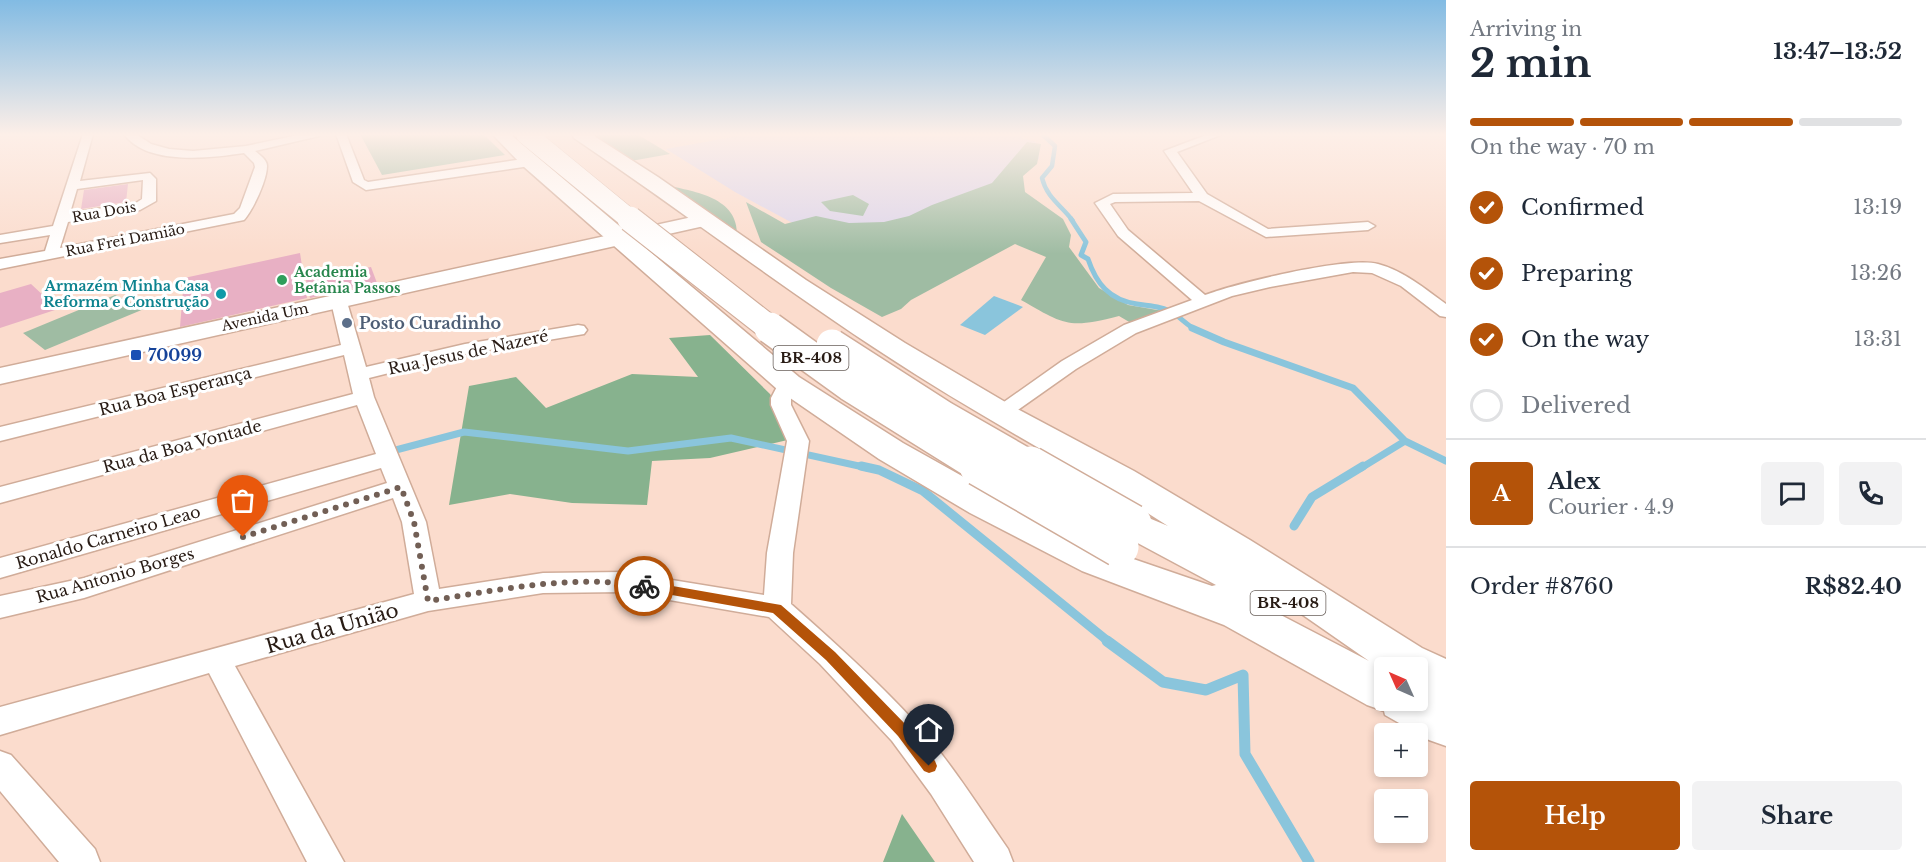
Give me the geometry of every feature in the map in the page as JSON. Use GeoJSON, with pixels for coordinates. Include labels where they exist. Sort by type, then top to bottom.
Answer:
{"type":"FeatureCollection","features":[{"type":"Feature","properties":{"kind":"highway"},"geometry":{"type":"LineString","coordinates":[[545,174],[788,383],[891,452],[1021,524],[1096,561],[1236,612]]}},
{"type":"Feature","properties":{"kind":"highway","name":"BR-408"},"geometry":{"type":"LineString","coordinates":[[575,174],[676,257],[813,359],[925,434],[1126,535],[1374,671]]}},
{"type":"Feature","properties":{"kind":"highway","name":"BR-408"},"geometry":{"type":"LineString","coordinates":[[603,174],[669,226],[836,348],[1126,535],[1236,612],[1374,674]]}},
{"type":"Feature","properties":{"kind":"highway"},"geometry":{"type":"LineString","coordinates":[[639,174],[868,332],[1001,413],[1121,479],[1245,556],[1374,664]]}},
{"type":"Feature","properties":{"kind":"highway","name":"BR-408"},"geometry":{"type":"LineString","coordinates":[[1428,682],[1446,680]]}},
{"type":"Feature","properties":{"kind":"highway","name":"BR-408"},"geometry":{"type":"LineString","coordinates":[[1428,709],[1446,724]]}},
{"type":"Feature","properties":{"kind":"street"},"geometry":{"type":"LineString","coordinates":[[51,254],[76,174]]}},
{"type":"Feature","properties":{"kind":"street","name":"Rua Frei Damião"},"geometry":{"type":"LineString","coordinates":[[0,264],[242,216],[258,174]]}},
{"type":"Feature","properties":{"kind":"street"},"geometry":{"type":"LineString","coordinates":[[355,174],[362,185],[447,174]]}},
{"type":"Feature","properties":{"kind":"street"},"geometry":{"type":"LineString","coordinates":[[1186,174],[1202,196],[1266,233],[1368,226]]}},
{"type":"Feature","properties":{"kind":"street","name":"Rua Dois"},"geometry":{"type":"LineString","coordinates":[[61,224],[140,206],[149,201],[150,196],[150,178],[147,176],[72,186]]}},
{"type":"Feature","properties":{"kind":"street"},"geometry":{"type":"LineString","coordinates":[[1202,196],[1113,198],[1102,203],[1129,239],[1203,301]]}},
{"type":"Feature","properties":{"kind":"street","name":"Avenida Um"},"geometry":{"type":"LineString","coordinates":[[0,376],[706,220]]}},
{"type":"Feature","properties":{"kind":"street"},"geometry":{"type":"LineString","coordinates":[[0,239],[61,224]]}},
{"type":"Feature","properties":{"kind":"street"},"geometry":{"type":"LineString","coordinates":[[1001,413],[1068,365],[1118,335],[1227,292],[1270,282],[1364,266],[1397,276],[1446,312]]}},
{"type":"Feature","properties":{"kind":"street"},"geometry":{"type":"LineString","coordinates":[[339,302],[364,397],[414,522],[428,601]]}},
{"type":"Feature","properties":{"kind":"street","name":"Rua Jesus de Nazeré"},"geometry":{"type":"LineString","coordinates":[[358,375],[465,349],[578,330]]}},
{"type":"Feature","properties":{"kind":"street","name":"Rua Boa Esperança"},"geometry":{"type":"LineString","coordinates":[[0,434],[350,348]]}},
{"type":"Feature","properties":{"kind":"street"},"geometry":{"type":"LineString","coordinates":[[788,383],[781,398],[782,405],[798,441],[780,553],[777,608],[830,656],[903,731],[943,783],[995,862]]}},
{"type":"Feature","properties":{"kind":"street","name":"Rua da Boa Vontade"},"geometry":{"type":"LineString","coordinates":[[0,495],[364,397]]}},
{"type":"Feature","properties":{"kind":"street","name":"Ronaldo Carneiro Leao"},"geometry":{"type":"LineString","coordinates":[[0,568],[389,458]]}},
{"type":"Feature","properties":{"kind":"street","name":"Rua Antonio Borges"},"geometry":{"type":"LineString","coordinates":[[0,607],[84,588],[401,487]]}},
{"type":"Feature","properties":{"kind":"street","name":"Rua da União"},"geometry":{"type":"LineString","coordinates":[[0,721],[164,673],[428,601],[543,583],[623,582],[777,608]]}},
{"type":"Feature","properties":{"kind":"street"},"geometry":{"type":"LineString","coordinates":[[217,660],[326,862]]}},
{"type":"Feature","properties":{"kind":"street"},"geometry":{"type":"LineString","coordinates":[[0,766],[82,862]]}},
{"type":"Feature","properties":{"kind":"shaded area"},"geometry":{"type":"Polygon","coordinates":[[[706,174],[1010,174],[876,268],[706,174]]]}},
{"type":"Feature","properties":{"kind":"green space"},"geometry":{"type":"Polygon","coordinates":[[[999,174],[1025,174],[1023,176],[1025,192],[1063,219],[1071,235],[1069,247],[1099,288],[1128,305],[1163,311],[1131,323],[1119,316],[1077,323],[1048,315],[1021,300],[1046,257],[1015,244],[911,300],[901,309],[882,317],[831,288],[761,242],[746,202],[785,224],[816,216],[849,223],[884,222],[909,216],[992,183],[999,174]]]}},
{"type":"Feature","properties":{"kind":"green space"},"geometry":{"type":"Polygon","coordinates":[[[665,185],[699,193],[721,203],[735,220],[737,232],[665,185]]]}},
{"type":"Feature","properties":{"kind":"green space"},"geometry":{"type":"Polygon","coordinates":[[[853,195],[869,204],[863,216],[830,211],[821,202],[853,195]]]}},
{"type":"Feature","properties":{"kind":"green space"},"geometry":{"type":"Polygon","coordinates":[[[115,295],[144,309],[45,350],[23,333],[115,295]]]}},
{"type":"Feature","properties":{"kind":"green space"},"geometry":{"type":"Polygon","coordinates":[[[710,335],[770,394],[796,438],[710,458],[652,461],[647,505],[572,503],[510,494],[449,505],[469,386],[516,377],[546,408],[632,374],[698,377],[669,338],[710,335]]]}},
{"type":"Feature","properties":{"kind":"green space"},"geometry":{"type":"Polygon","coordinates":[[[902,814],[935,862],[883,862],[902,814]]]}},
{"type":"Feature","properties":{"kind":"water"},"geometry":{"type":"Polygon","coordinates":[[[994,296],[1023,307],[985,335],[960,325],[994,296]]]}},
{"type":"Feature","properties":{"kind":"building"},"geometry":{"type":"Polygon","coordinates":[[[128,184],[126,202],[81,209],[84,190],[128,184]]]}},
{"type":"Feature","properties":{"kind":"building","name":"Armazém Minha Casa Reforma e Construção"},"geometry":{"type":"Polygon","coordinates":[[[300,253],[307,298],[180,327],[184,278],[300,253]]]}},
{"type":"Feature","properties":{"kind":"building"},"geometry":{"type":"Polygon","coordinates":[[[371,267],[377,283],[310,298],[306,280],[371,267]]]}},
{"type":"Feature","properties":{"kind":"building"},"geometry":{"type":"Polygon","coordinates":[[[31,284],[58,309],[0,328],[0,293],[31,284]]]}},
{"type":"Feature","properties":{"kind":"waterway"},"geometry":{"type":"LineString","coordinates":[[1045,174],[1042,178],[1044,185],[1073,221]]}},
{"type":"Feature","properties":{"kind":"waterway"},"geometry":{"type":"LineString","coordinates":[[1071,219],[1086,242],[1081,255],[1088,259],[1095,276],[1105,289],[1127,302],[1169,311],[1195,329]]}},
{"type":"Feature","properties":{"kind":"waterway"},"geometry":{"type":"LineString","coordinates":[[1195,329],[1224,342],[1353,388],[1405,441]]}},
{"type":"Feature","properties":{"kind":"waterway"},"geometry":{"type":"LineString","coordinates":[[392,451],[464,432],[628,451],[731,438],[868,468]]}},
{"type":"Feature","properties":{"kind":"waterway"},"geometry":{"type":"LineString","coordinates":[[1361,468],[1405,441]]}},
{"type":"Feature","properties":{"kind":"waterway"},"geometry":{"type":"LineString","coordinates":[[1405,441],[1446,461]]}},
{"type":"Feature","properties":{"kind":"waterway"},"geometry":{"type":"LineString","coordinates":[[861,466],[879,470],[923,491],[1109,642]]}},
{"type":"Feature","properties":{"kind":"waterway"},"geometry":{"type":"LineString","coordinates":[[1294,526],[1312,497],[1363,466]]}},
{"type":"Feature","properties":{"kind":"waterway"},"geometry":{"type":"LineString","coordinates":[[1107,641],[1163,682],[1206,690],[1243,675],[1245,754],[1309,862]]}},
{"type":"Feature","properties":{"kind":"way so far"},"geometry":{"type":"LineString","coordinates":[[243,537],[401,487],[414,522],[428,601],[543,583],[623,582],[644,586]]}},
{"type":"Feature","properties":{"kind":"place","name":"Academia Betânia Passos"},"geometry":{"type":"Point","coordinates":[282,280]}},
{"type":"Feature","properties":{"kind":"place","name":"Armazém Minha Casa Reforma e Construção"},"geometry":{"type":"Point","coordinates":[221,294]}},
{"type":"Feature","properties":{"kind":"place","name":"Posto Curadinho"},"geometry":{"type":"Point","coordinates":[347,323]}},
{"type":"Feature","properties":{"kind":"place","name":"70099"},"geometry":{"type":"Point","coordinates":[136,355]}},
{"type":"Feature","properties":{"kind":"route"},"geometry":{"type":"LineString","coordinates":[[644,586],[777,608],[830,656],[903,731],[929,766]]}}]}
